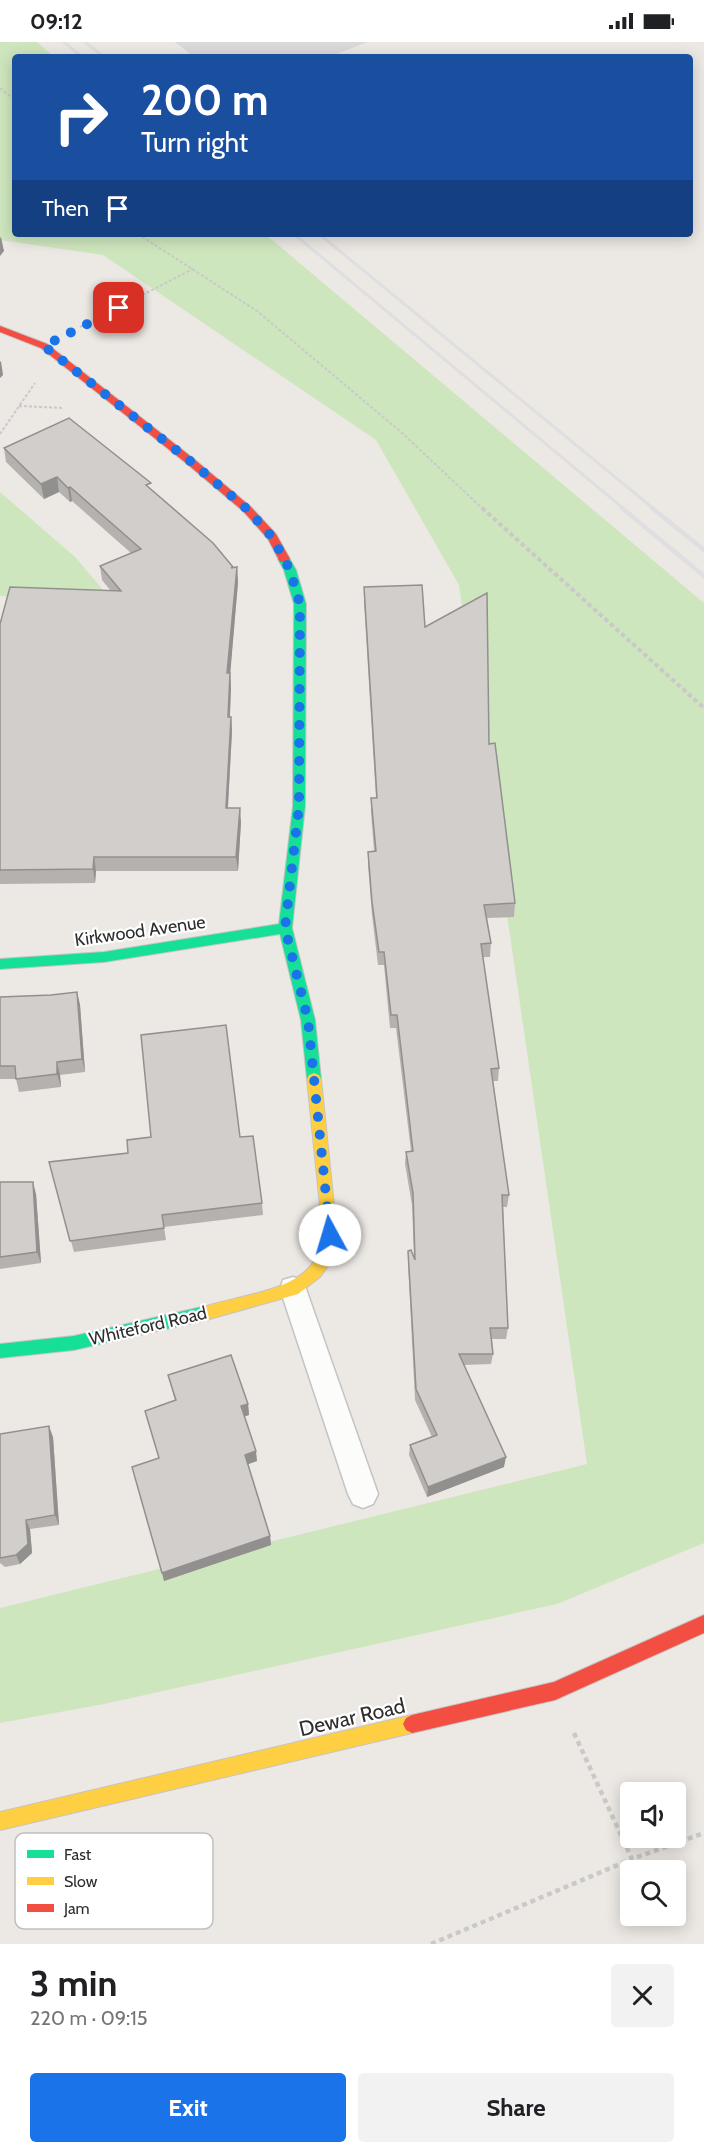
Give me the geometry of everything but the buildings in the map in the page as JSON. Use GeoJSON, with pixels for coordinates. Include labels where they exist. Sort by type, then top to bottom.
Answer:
{"type":"FeatureCollection","features":[{"type":"Feature","properties":{"kind":"street","name":"Whiteford Road"},"geometry":{"type":"LineString","coordinates":[[0,328],[44,346],[190,461],[247,509],[272,537],[290,570],[300,604],[299,806],[285,928],[308,1020],[330,1235],[325,1259],[312,1276],[294,1289],[107,1338],[27,1350],[0,1351]]}},
{"type":"Feature","properties":{"kind":"street","name":"Kirkwood Avenue"},"geometry":{"type":"LineString","coordinates":[[0,964],[104,957],[285,928]]}},
{"type":"Feature","properties":{"kind":"street","name":"Dewar Road"},"geometry":{"type":"LineString","coordinates":[[0,1821],[555,1691],[704,1624]]}},
{"type":"Feature","properties":{"kind":"lane"},"geometry":{"type":"LineString","coordinates":[[294,1289],[363,1494]]}},
{"type":"Feature","properties":{"kind":"path"},"geometry":{"type":"LineString","coordinates":[[143,237],[258,311],[401,432],[528,551],[704,708]]}},
{"type":"Feature","properties":{"kind":"path"},"geometry":{"type":"LineString","coordinates":[[0,434],[36,381],[42,366],[44,346],[194,269]]}},
{"type":"Feature","properties":{"kind":"path"},"geometry":{"type":"LineString","coordinates":[[555,1691],[632,1859]]}},
{"type":"Feature","properties":{"kind":"path"},"geometry":{"type":"LineString","coordinates":[[431,1944],[632,1859],[704,1833]]}},
{"type":"Feature","properties":{"kind":"shaded area"},"geometry":{"type":"Polygon","coordinates":[[[175,42],[368,42],[336,54],[190,54],[175,42]]]}},
{"type":"Feature","properties":{"kind":"green space"},"geometry":{"type":"Polygon","coordinates":[[[0,42],[37,42],[51,54],[12,54],[12,237],[269,237],[704,603],[704,1543],[557,1604],[104,1704],[0,1723],[0,1608],[587,1464],[459,585],[376,440],[103,255],[0,240],[0,42]]]}},
{"type":"Feature","properties":{"kind":"green space"},"geometry":{"type":"Polygon","coordinates":[[[0,492],[75,557],[110,598],[0,596],[0,492]]]}},
{"type":"Feature","properties":{"kind":"railway"},"geometry":{"type":"LineString","coordinates":[[64,42],[78,54]]}},
{"type":"Feature","properties":{"kind":"railway"},"geometry":{"type":"LineString","coordinates":[[85,42],[100,54]]}},
{"type":"Feature","properties":{"kind":"railway"},"geometry":{"type":"LineString","coordinates":[[298,237],[624,509]]}},
{"type":"Feature","properties":{"kind":"railway"},"geometry":{"type":"LineString","coordinates":[[323,237],[654,509]]}},
{"type":"Feature","properties":{"kind":"railway"},"geometry":{"type":"LineString","coordinates":[[622,508],[704,576]]}},
{"type":"Feature","properties":{"kind":"railway"},"geometry":{"type":"LineString","coordinates":[[652,508],[704,550]]}},
{"type":"Feature","properties":{"kind":"traffic: fast"},"geometry":{"type":"LineString","coordinates":[[284,559],[290,570],[300,604],[299,806],[285,928],[308,1020],[314,1079]]}},
{"type":"Feature","properties":{"kind":"traffic: fast"},"geometry":{"type":"LineString","coordinates":[[0,964],[104,957],[285,928]]}},
{"type":"Feature","properties":{"kind":"traffic: fast"},"geometry":{"type":"LineString","coordinates":[[0,1351],[74,1343],[206,1313]]}},
{"type":"Feature","properties":{"kind":"traffic: slow"},"geometry":{"type":"LineString","coordinates":[[206,1313],[293,1289],[315,1272],[323,1261],[330,1235],[314,1079]]}},
{"type":"Feature","properties":{"kind":"traffic: slow"},"geometry":{"type":"LineString","coordinates":[[0,1821],[412,1724]]}},
{"type":"Feature","properties":{"kind":"traffic: jam"},"geometry":{"type":"LineString","coordinates":[[0,329],[44,346],[190,461],[247,509],[272,537],[284,559]]}},
{"type":"Feature","properties":{"kind":"traffic: jam"},"geometry":{"type":"LineString","coordinates":[[412,1724],[555,1691],[704,1624]]}},
{"type":"Feature","properties":{"kind":"route"},"geometry":{"type":"LineString","coordinates":[[119,308],[44,346],[247,509],[272,537],[290,570],[300,604],[299,806],[285,928],[308,1020],[330,1235]]}}]}
